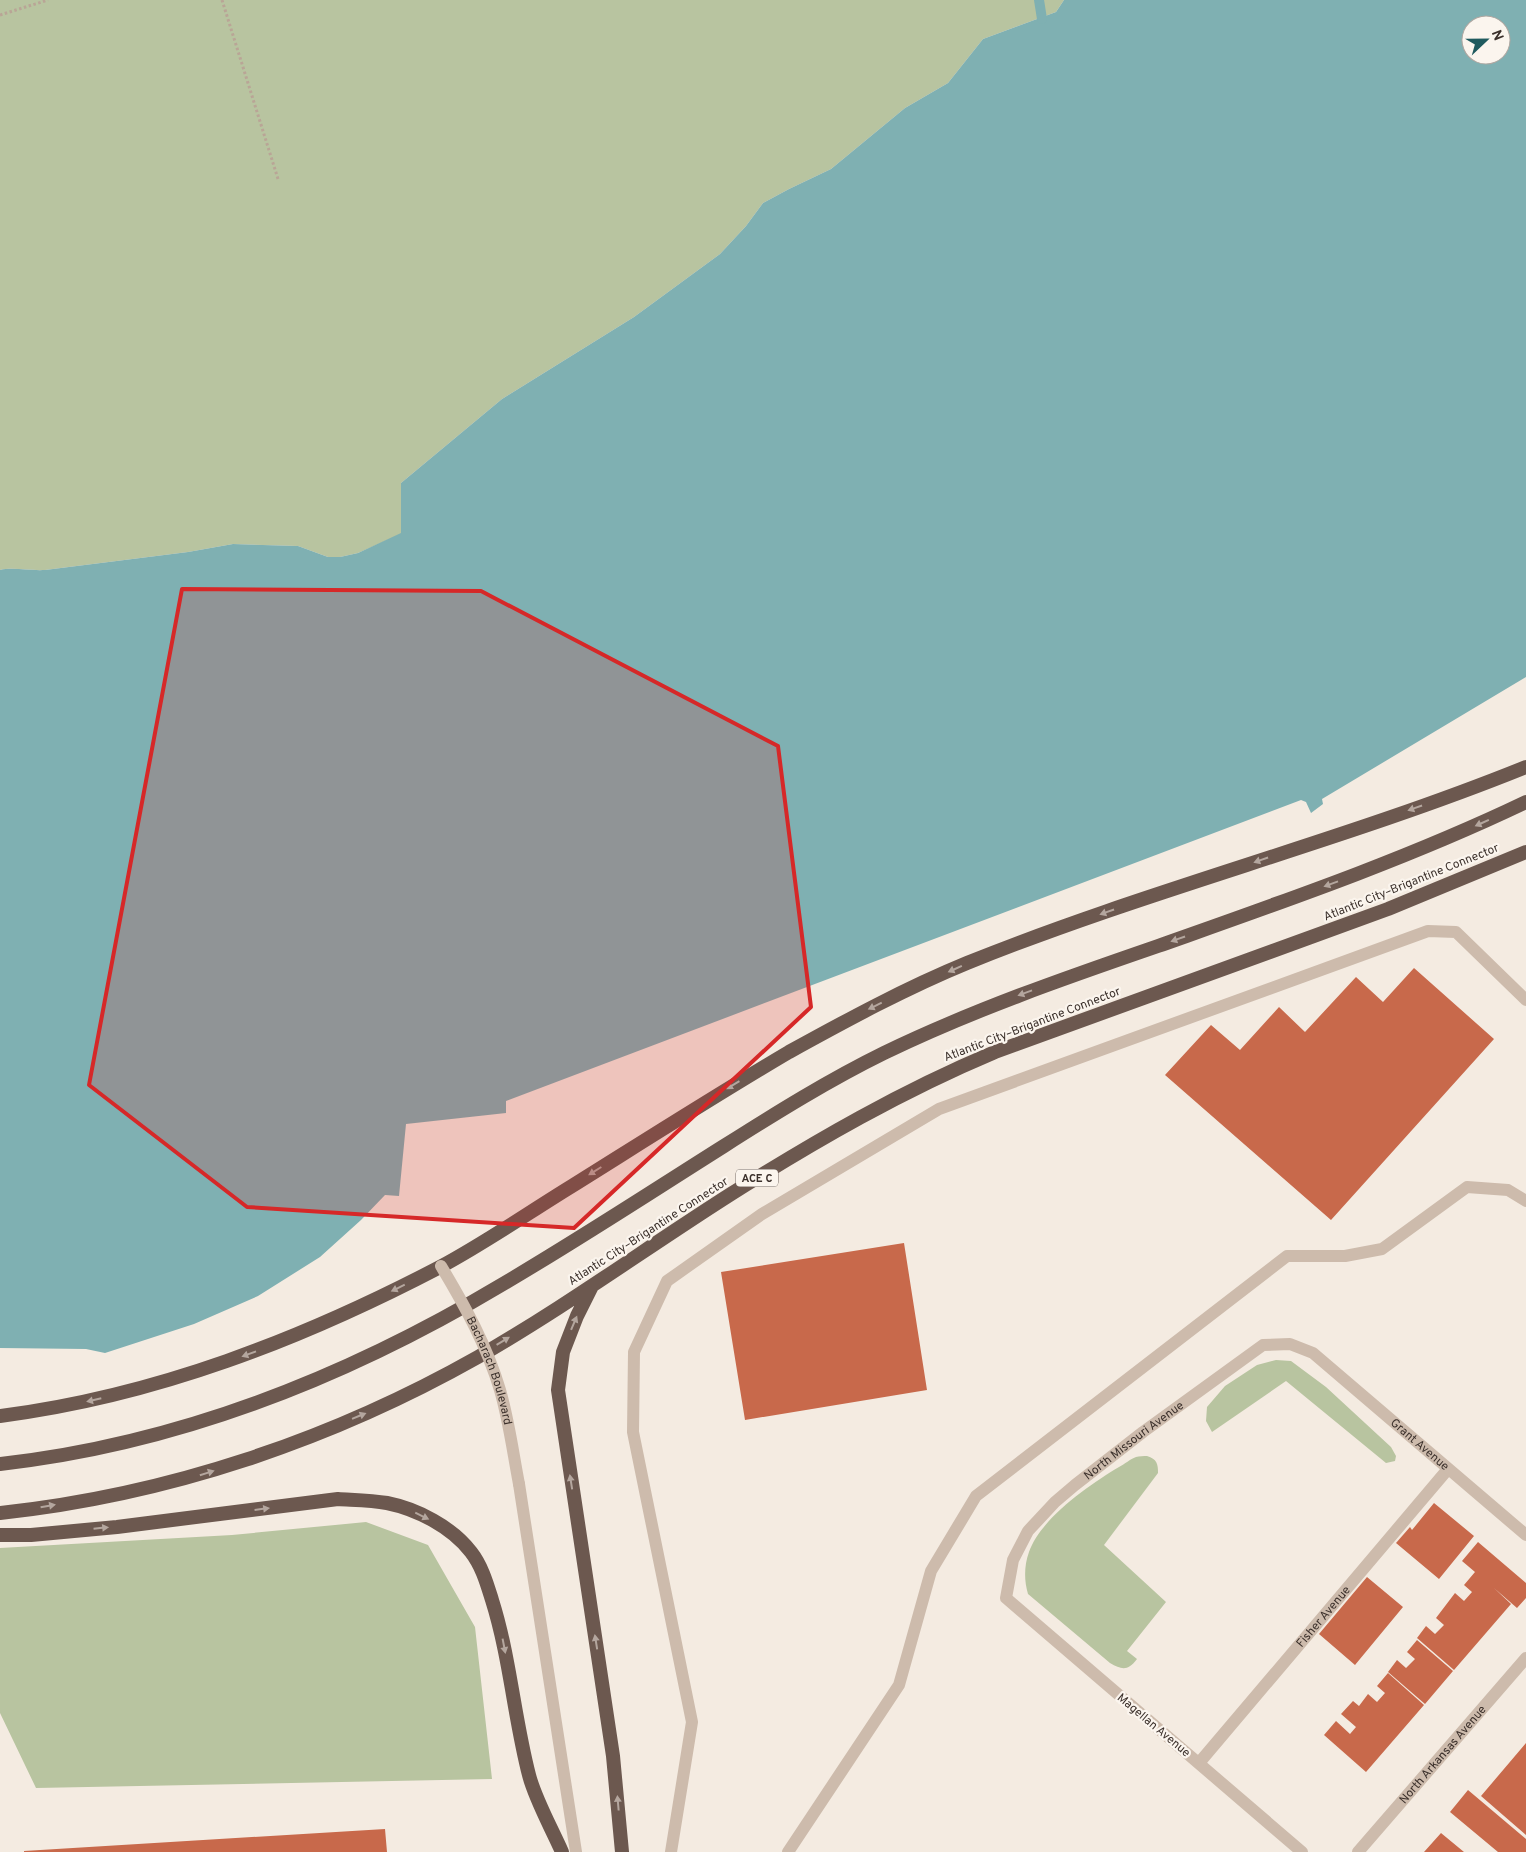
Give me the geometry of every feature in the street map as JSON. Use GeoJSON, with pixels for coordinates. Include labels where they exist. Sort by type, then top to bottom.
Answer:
{"type":"FeatureCollection","features":[{"type":"Feature","properties":{"kind":"highway"},"geometry":{"type":"LineString","coordinates":[[0,1416],[87,1401],[169,1380],[222,1364],[312,1329],[442,1266],[789,1052],[838,1025],[919,985],[966,964],[1066,926],[1424,805],[1526,767]]}},
{"type":"Feature","properties":{"kind":"highway"},"geometry":{"type":"LineString","coordinates":[[0,1464],[55,1457],[162,1433],[258,1403],[315,1380],[425,1329],[503,1284],[775,1114],[879,1056],[992,1005],[1388,862],[1445,840],[1526,802]]}},
{"type":"Feature","properties":{"kind":"highway","name":"Atlantic City–Brigantine Connector"},"geometry":{"type":"LineString","coordinates":[[0,1514],[144,1489],[202,1475],[372,1412],[480,1356],[833,1131],[941,1075],[995,1052],[1388,909],[1526,852]]}},
{"type":"Feature","properties":{"kind":"highway"},"geometry":{"type":"LineString","coordinates":[[592,1286],[562,1352],[558,1390],[613,1756],[622,1852]]}},
{"type":"Feature","properties":{"kind":"highway"},"geometry":{"type":"LineString","coordinates":[[0,1535],[31,1535],[116,1527],[338,1500],[388,1503],[413,1511],[437,1523],[471,1552],[482,1570],[499,1622],[530,1777],[562,1852]]}},
{"type":"Feature","properties":{"kind":"street"},"geometry":{"type":"LineString","coordinates":[[671,1852],[692,1722],[633,1432],[634,1352],[667,1281],[762,1214],[939,1109],[1428,931],[1456,932],[1526,1000]]}},
{"type":"Feature","properties":{"kind":"street"},"geometry":{"type":"LineString","coordinates":[[788,1852],[899,1685],[931,1571],[976,1496],[1287,1256],[1345,1256],[1382,1249],[1467,1187],[1508,1190],[1526,1201]]}},
{"type":"Feature","properties":{"kind":"street","name":"Bacharach Boulevard"},"geometry":{"type":"LineString","coordinates":[[442,1266],[482,1339],[500,1391],[518,1484],[576,1852]]}},
{"type":"Feature","properties":{"kind":"street","name":"North Missouri Avenue"},"geometry":{"type":"LineString","coordinates":[[1006,1598],[1013,1560],[1028,1532],[1055,1502],[1075,1485],[1263,1345],[1290,1344],[1313,1354]]}},
{"type":"Feature","properties":{"kind":"street","name":"Grant Avenue"},"geometry":{"type":"LineString","coordinates":[[1313,1354],[1526,1535]]}},
{"type":"Feature","properties":{"kind":"street","name":"Fisher Avenue"},"geometry":{"type":"LineString","coordinates":[[1200,1763],[1448,1469]]}},
{"type":"Feature","properties":{"kind":"street","name":"Magellan Avenue"},"geometry":{"type":"LineString","coordinates":[[1006,1598],[1302,1852]]}},
{"type":"Feature","properties":{"kind":"street","name":"North Arkansas Avenue"},"geometry":{"type":"LineString","coordinates":[[1358,1852],[1526,1658]]}},
{"type":"Feature","properties":{"kind":"path"},"geometry":{"type":"LineString","coordinates":[[0,15],[48,0]]}},
{"type":"Feature","properties":{"kind":"path"},"geometry":{"type":"LineString","coordinates":[[222,0],[278,179]]}},
{"type":"Feature","properties":{"kind":"highlighted area"},"geometry":{"type":"Polygon","coordinates":[[[182,589],[481,591],[778,746],[811,1007],[574,1228],[247,1207],[89,1085],[182,589]]]}},
{"type":"Feature","properties":{"kind":"green space"},"geometry":{"type":"Polygon","coordinates":[[[0,0],[1064,0],[1056,12],[983,39],[948,83],[905,108],[831,169],[763,203],[746,226],[720,254],[634,317],[502,399],[401,483],[401,534],[358,553],[340,557],[328,557],[298,546],[233,544],[188,552],[45,570],[0,570],[0,0]]]}},
{"type":"Feature","properties":{"kind":"green space"},"geometry":{"type":"Polygon","coordinates":[[[1276,1360],[1291,1361],[1326,1387],[1391,1447],[1396,1456],[1395,1461],[1386,1463],[1286,1381],[1212,1432],[1206,1421],[1207,1407],[1225,1386],[1257,1365],[1276,1360]]]}},
{"type":"Feature","properties":{"kind":"green space"},"geometry":{"type":"Polygon","coordinates":[[[1147,1456],[1156,1462],[1158,1473],[1104,1545],[1166,1602],[1127,1651],[1137,1659],[1131,1666],[1121,1668],[1110,1663],[1028,1594],[1025,1568],[1027,1557],[1035,1539],[1055,1515],[1094,1483],[1132,1459],[1147,1456]]]}},
{"type":"Feature","properties":{"kind":"green space"},"geometry":{"type":"Polygon","coordinates":[[[366,1522],[428,1545],[475,1627],[492,1779],[36,1788],[0,1713],[0,1548],[232,1535],[366,1522]]]}},
{"type":"Feature","properties":{"kind":"water"},"geometry":{"type":"Polygon","coordinates":[[[1064,0],[1526,0],[1526,677],[1322,799],[1323,804],[1311,813],[1306,802],[1301,800],[506,1101],[506,1113],[406,1124],[399,1196],[385,1195],[361,1220],[320,1257],[258,1296],[194,1324],[105,1353],[86,1349],[0,1348],[0,570],[45,570],[188,552],[233,544],[298,546],[328,557],[340,557],[358,553],[401,533],[401,483],[502,399],[634,317],[720,254],[746,226],[763,203],[831,169],[905,108],[948,83],[983,39],[1056,12],[1064,0]]]}},
{"type":"Feature","properties":{"kind":"building"},"geometry":{"type":"Polygon","coordinates":[[[1414,968],[1494,1039],[1331,1220],[1165,1075],[1211,1025],[1240,1050],[1279,1007],[1305,1032],[1356,977],[1383,1002],[1414,968]]]}},
{"type":"Feature","properties":{"kind":"building"},"geometry":{"type":"Polygon","coordinates":[[[904,1243],[927,1390],[745,1420],[721,1272],[904,1243]]]}},
{"type":"Feature","properties":{"kind":"building"},"geometry":{"type":"Polygon","coordinates":[[[1434,1503],[1474,1536],[1439,1579],[1396,1543],[1410,1527],[1412,1530],[1434,1503]]]}},
{"type":"Feature","properties":{"kind":"building"},"geometry":{"type":"Polygon","coordinates":[[[1478,1542],[1526,1583],[1526,1598],[1517,1608],[1494,1588],[1511,1604],[1454,1670],[1417,1638],[1426,1626],[1435,1634],[1444,1625],[1436,1618],[1455,1593],[1464,1601],[1472,1592],[1464,1585],[1475,1572],[1462,1561],[1478,1542]]]}},
{"type":"Feature","properties":{"kind":"building"},"geometry":{"type":"Polygon","coordinates":[[[1367,1577],[1403,1607],[1355,1665],[1319,1634],[1367,1577]]]}},
{"type":"Feature","properties":{"kind":"building"},"geometry":{"type":"Polygon","coordinates":[[[1417,1640],[1453,1671],[1425,1704],[1388,1672],[1397,1660],[1406,1668],[1415,1659],[1407,1652],[1417,1640]]]}},
{"type":"Feature","properties":{"kind":"building"},"geometry":{"type":"Polygon","coordinates":[[[1388,1673],[1424,1705],[1366,1772],[1324,1735],[1336,1721],[1350,1734],[1356,1727],[1341,1714],[1353,1701],[1359,1706],[1368,1694],[1377,1702],[1385,1693],[1377,1686],[1388,1673]]]}},
{"type":"Feature","properties":{"kind":"building"},"geometry":{"type":"Polygon","coordinates":[[[1526,1743],[1526,1835],[1481,1796],[1526,1743]]]}},
{"type":"Feature","properties":{"kind":"building"},"geometry":{"type":"Polygon","coordinates":[[[1468,1790],[1526,1839],[1526,1852],[1498,1852],[1450,1812],[1468,1790]]]}},
{"type":"Feature","properties":{"kind":"building"},"geometry":{"type":"Polygon","coordinates":[[[385,1829],[387,1852],[24,1852],[24,1851],[385,1829]]]}},
{"type":"Feature","properties":{"kind":"building"},"geometry":{"type":"Polygon","coordinates":[[[1441,1833],[1464,1852],[1424,1852],[1441,1833]]]}},
{"type":"Feature","properties":{"kind":"waterway"},"geometry":{"type":"LineString","coordinates":[[1039,0],[1042,19]]}}]}
